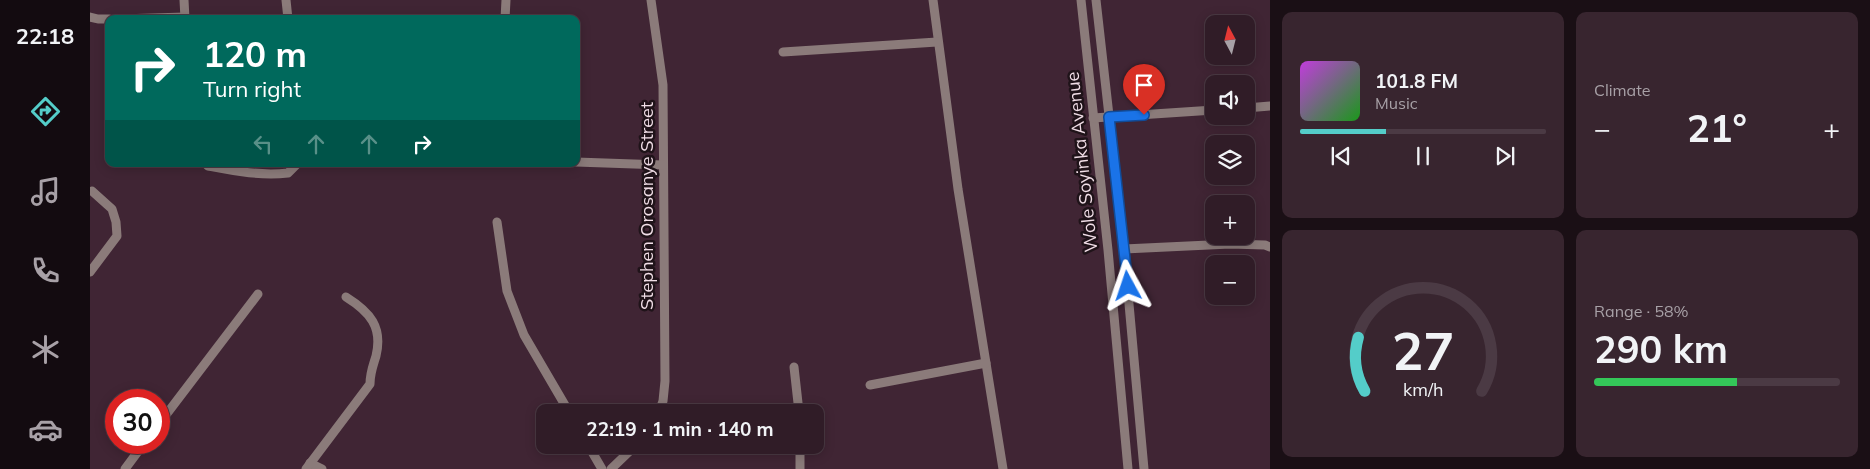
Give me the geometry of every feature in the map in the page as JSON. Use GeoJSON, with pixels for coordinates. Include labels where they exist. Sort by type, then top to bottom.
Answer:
{"type":"FeatureCollection","features":[{"type":"Feature","properties":{"kind":"street"},"geometry":{"type":"LineString","coordinates":[[184,0],[185,15]]}},
{"type":"Feature","properties":{"kind":"street"},"geometry":{"type":"LineString","coordinates":[[286,0],[288,15]]}},
{"type":"Feature","properties":{"kind":"street"},"geometry":{"type":"LineString","coordinates":[[505,15],[506,0]]}},
{"type":"Feature","properties":{"kind":"street","name":"Stephen Orosanye Street"},"geometry":{"type":"LineString","coordinates":[[651,0],[663,85],[665,381],[662,404]]}},
{"type":"Feature","properties":{"kind":"street"},"geometry":{"type":"LineString","coordinates":[[933,0],[937,42],[958,189],[1003,469]]}},
{"type":"Feature","properties":{"kind":"street","name":"Wole Soyinka Avenue"},"geometry":{"type":"LineString","coordinates":[[1081,0],[1108,250],[1128,469]]}},
{"type":"Feature","properties":{"kind":"street","name":"Wole Soyinka Avenue"},"geometry":{"type":"LineString","coordinates":[[1096,0],[1124,249],[1144,469]]}},
{"type":"Feature","properties":{"kind":"street"},"geometry":{"type":"LineString","coordinates":[[90,17],[105,19]]}},
{"type":"Feature","properties":{"kind":"street"},"geometry":{"type":"LineString","coordinates":[[783,52],[937,42]]}},
{"type":"Feature","properties":{"kind":"street"},"geometry":{"type":"LineString","coordinates":[[1255,107],[1270,106]]}},
{"type":"Feature","properties":{"kind":"street"},"geometry":{"type":"LineString","coordinates":[[1093,118],[1205,111]]}},
{"type":"Feature","properties":{"kind":"street"},"geometry":{"type":"LineString","coordinates":[[580,162],[663,164]]}},
{"type":"Feature","properties":{"kind":"street"},"geometry":{"type":"LineString","coordinates":[[213,167],[271,175],[288,173],[294,167]]}},
{"type":"Feature","properties":{"kind":"street"},"geometry":{"type":"LineString","coordinates":[[90,272],[117,236],[116,222],[112,209],[92,191]]}},
{"type":"Feature","properties":{"kind":"street"},"geometry":{"type":"LineString","coordinates":[[497,222],[510,300],[524,335],[564,404]]}},
{"type":"Feature","properties":{"kind":"street"},"geometry":{"type":"LineString","coordinates":[[1124,249],[1230,244],[1265,245],[1270,247]]}},
{"type":"Feature","properties":{"kind":"street"},"geometry":{"type":"LineString","coordinates":[[170,410],[258,294]]}},
{"type":"Feature","properties":{"kind":"street"},"geometry":{"type":"LineString","coordinates":[[322,469],[308,466],[370,384],[370,372],[378,344],[377,328],[362,307],[346,298]]}},
{"type":"Feature","properties":{"kind":"street"},"geometry":{"type":"LineString","coordinates":[[870,385],[986,363]]}},
{"type":"Feature","properties":{"kind":"street"},"geometry":{"type":"LineString","coordinates":[[794,367],[798,404]]}},
{"type":"Feature","properties":{"kind":"street"},"geometry":{"type":"LineString","coordinates":[[125,469],[136,454]]}},
{"type":"Feature","properties":{"kind":"street"},"geometry":{"type":"LineString","coordinates":[[593,454],[602,469]]}},
{"type":"Feature","properties":{"kind":"street"},"geometry":{"type":"LineString","coordinates":[[611,469],[627,454]]}},
{"type":"Feature","properties":{"kind":"street"},"geometry":{"type":"LineString","coordinates":[[800,454],[800,469]]}},
{"type":"Feature","properties":{"kind":"route"},"geometry":{"type":"LineString","coordinates":[[1128,286],[1109,117],[1144,115]]}}]}
